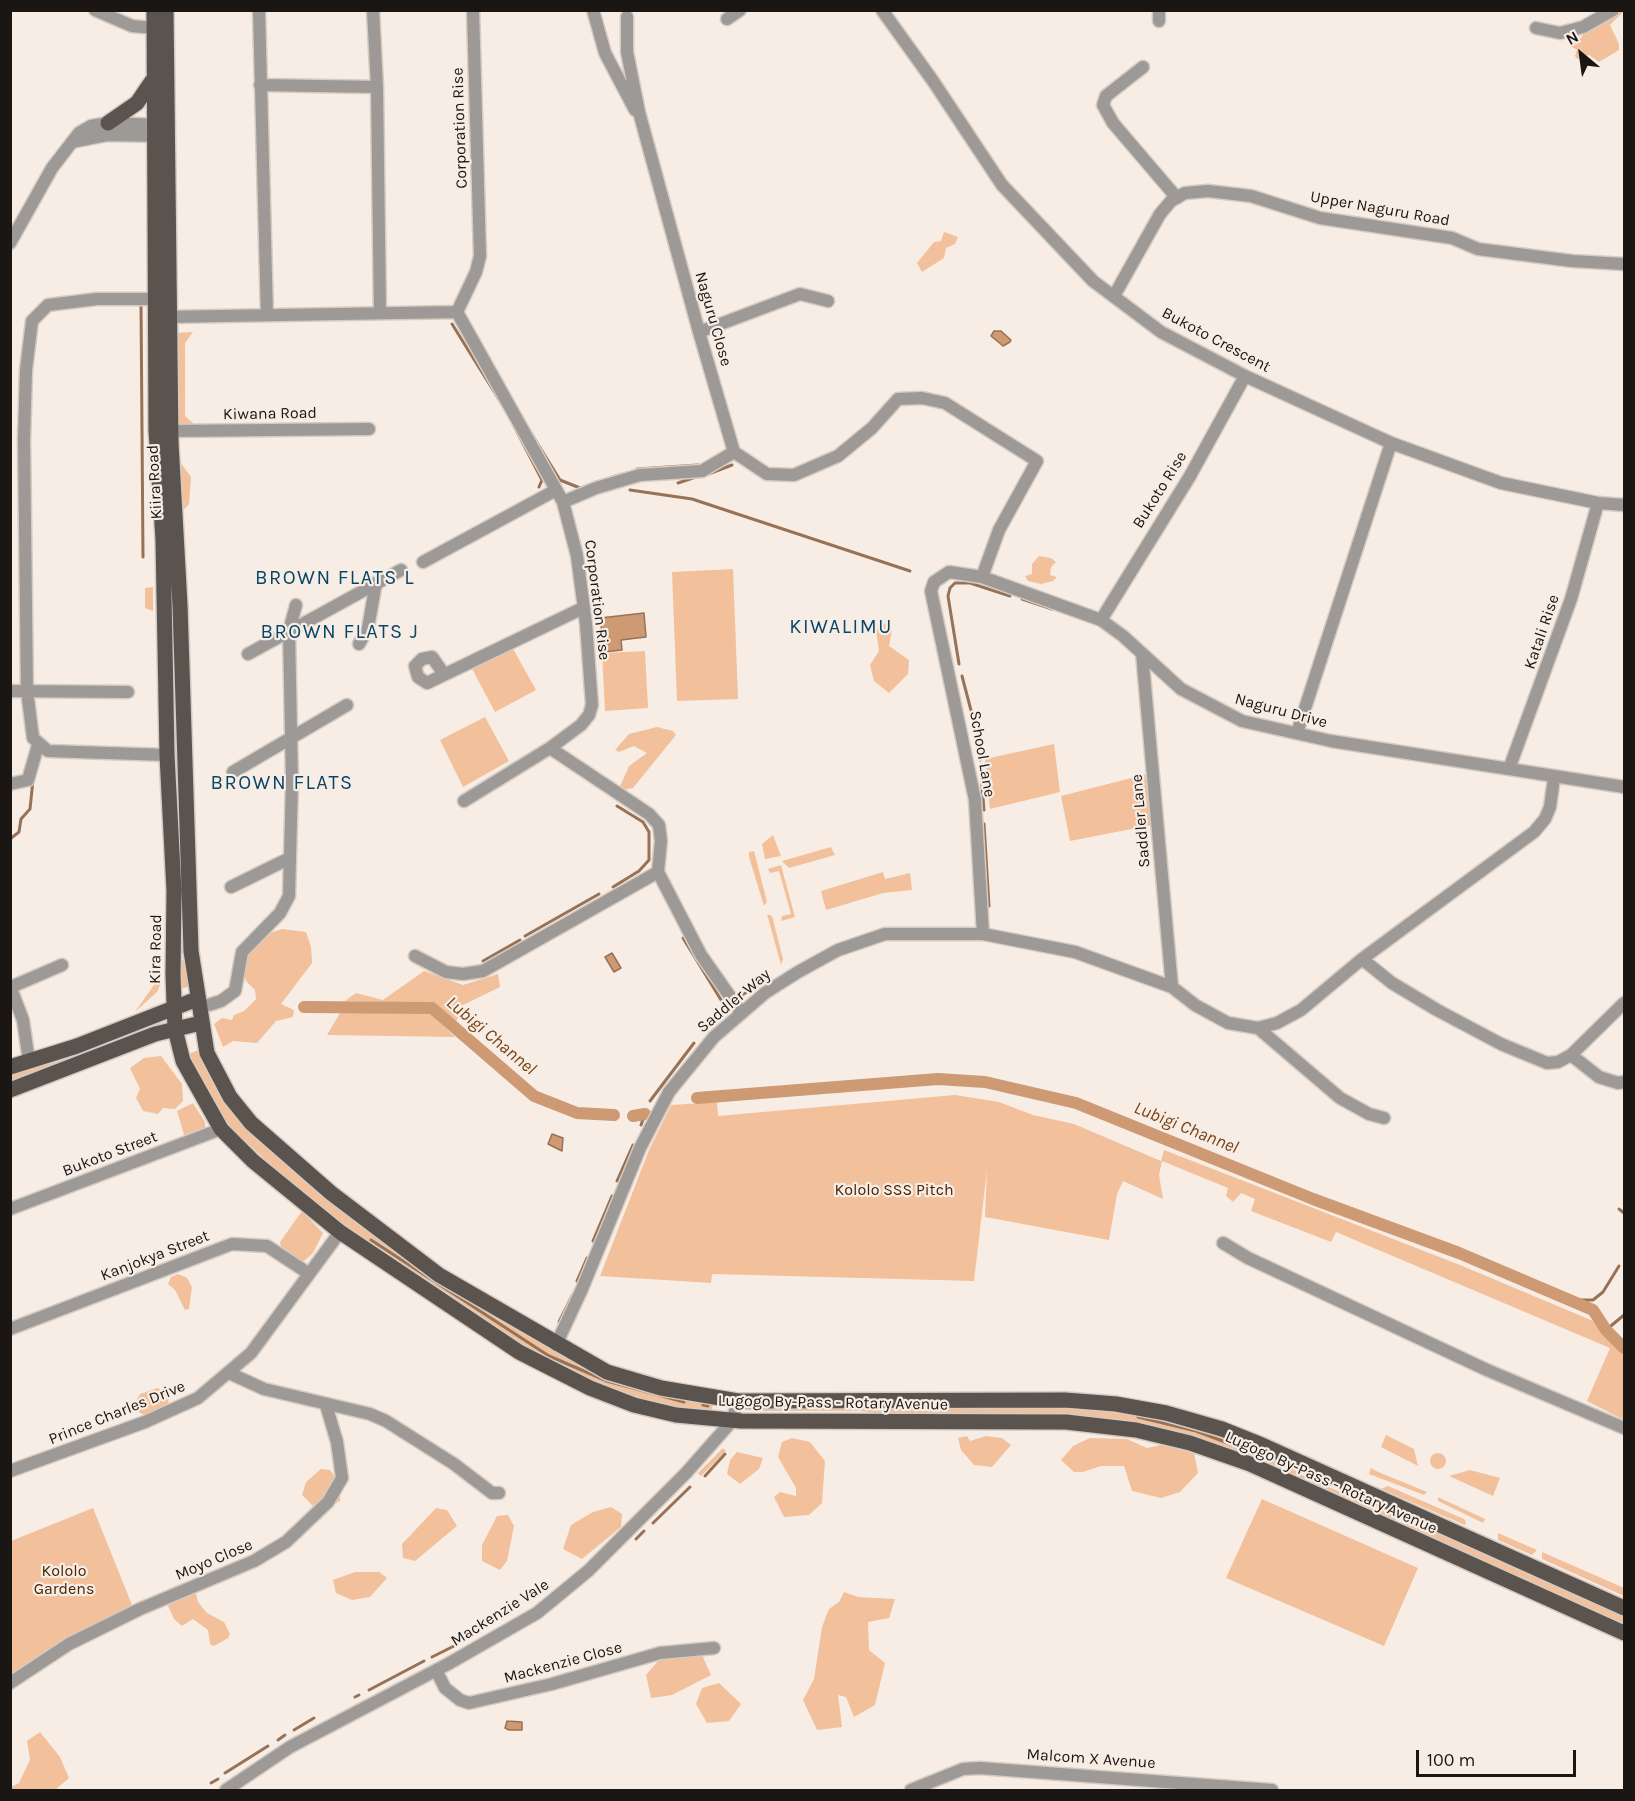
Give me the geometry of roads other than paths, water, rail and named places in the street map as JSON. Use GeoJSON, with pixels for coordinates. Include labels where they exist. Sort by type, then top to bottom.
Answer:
{"type":"FeatureCollection","features":[{"type":"Feature","properties":{"kind":"main road","name":"Kiira Road"},"geometry":{"type":"LineString","coordinates":[[154,10],[152,81],[160,131],[162,317],[156,430],[164,540],[167,755],[174,891]]}},
{"type":"Feature","properties":{"kind":"main road","name":"Kiira Road"},"geometry":{"type":"LineString","coordinates":[[166,10],[155,299],[162,317],[171,431],[191,951],[198,1003]]}},
{"type":"Feature","properties":{"kind":"main road"},"geometry":{"type":"LineString","coordinates":[[108,123],[137,103],[152,81]]}},
{"type":"Feature","properties":{"kind":"main road","name":"Kira Road"},"geometry":{"type":"LineString","coordinates":[[174,891],[174,1006]]}},
{"type":"Feature","properties":{"kind":"main road"},"geometry":{"type":"LineString","coordinates":[[10,1067],[77,1046],[174,1006],[198,1003]]}},
{"type":"Feature","properties":{"kind":"main road","name":"Lugogo By-Pass - Rotary Avenue"},"geometry":{"type":"LineString","coordinates":[[198,1003],[207,1053],[230,1097],[251,1122],[331,1193],[439,1275],[556,1345],[607,1372],[661,1388],[738,1401],[1048,1400],[1116,1404],[1166,1413],[1222,1429],[1262,1445],[1624,1608]]}},
{"type":"Feature","properties":{"kind":"main road","name":"Lugogo By-Pass - Rotary Avenue"},"geometry":{"type":"LineString","coordinates":[[174,1006],[175,1029],[183,1061],[221,1129],[340,1232],[519,1352],[590,1388],[634,1405],[676,1414],[732,1420],[1066,1422],[1136,1430],[1190,1443],[1250,1464],[1624,1633]]}},
{"type":"Feature","properties":{"kind":"main road"},"geometry":{"type":"LineString","coordinates":[[10,1090],[154,1034],[201,1023]]}},
{"type":"Feature","properties":{"kind":"main road"},"geometry":{"type":"LineString","coordinates":[[273,1176],[273,1164],[277,1159],[289,1156]]}},
{"type":"Feature","properties":{"kind":"main road"},"geometry":{"type":"LineString","coordinates":[[1397,1531],[1404,1522],[1403,1510]]}},
{"type":"Feature","properties":{"kind":"street"},"geometry":{"type":"LineString","coordinates":[[95,10],[132,26],[154,28]]}},
{"type":"Feature","properties":{"kind":"street"},"geometry":{"type":"LineString","coordinates":[[259,10],[267,315]]}},
{"type":"Feature","properties":{"kind":"street"},"geometry":{"type":"LineString","coordinates":[[373,10],[377,87],[380,313]]}},
{"type":"Feature","properties":{"kind":"street","name":"Corporation Rise"},"geometry":{"type":"LineString","coordinates":[[464,801],[550,748],[581,725],[591,708],[577,556],[563,502],[457,312],[474,277],[480,256],[473,10]]}},
{"type":"Feature","properties":{"kind":"street"},"geometry":{"type":"LineString","coordinates":[[593,10],[605,53],[643,127]]}},
{"type":"Feature","properties":{"kind":"street"},"geometry":{"type":"LineString","coordinates":[[727,19],[740,10]]}},
{"type":"Feature","properties":{"kind":"street","name":"Bukoto Crescent"},"geometry":{"type":"LineString","coordinates":[[882,10],[933,81],[1002,185],[1093,280],[1161,332],[1245,376],[1391,443],[1501,483],[1598,503],[1624,505]]}},
{"type":"Feature","properties":{"kind":"street"},"geometry":{"type":"LineString","coordinates":[[1536,28],[1560,33],[1583,27],[1613,10]]}},
{"type":"Feature","properties":{"kind":"street","name":"Naguru Close"},"geometry":{"type":"LineString","coordinates":[[627,17],[627,52],[643,127],[734,452]]}},
{"type":"Feature","properties":{"kind":"street"},"geometry":{"type":"LineString","coordinates":[[1114,296],[1160,214],[1177,198],[1113,123],[1103,105],[1106,96],[1143,67]]}},
{"type":"Feature","properties":{"kind":"street"},"geometry":{"type":"LineString","coordinates":[[260,85],[377,87]]}},
{"type":"Feature","properties":{"kind":"street"},"geometry":{"type":"LineString","coordinates":[[10,243],[52,168],[71,142],[86,129],[108,123],[160,131]]}},
{"type":"Feature","properties":{"kind":"street"},"geometry":{"type":"LineString","coordinates":[[71,142],[107,135],[160,131]]}},
{"type":"Feature","properties":{"kind":"street","name":"Upper Naguru Road"},"geometry":{"type":"LineString","coordinates":[[1177,198],[1185,194],[1228,192],[1251,196],[1320,218],[1452,238],[1478,249],[1572,261],[1624,264]]}},
{"type":"Feature","properties":{"kind":"street"},"geometry":{"type":"LineString","coordinates":[[699,333],[800,294],[828,301]]}},
{"type":"Feature","properties":{"kind":"street"},"geometry":{"type":"LineString","coordinates":[[155,299],[97,299],[48,306],[32,321],[26,370],[24,440],[27,691],[30,730],[38,745],[48,751],[65,754],[167,755]]}},
{"type":"Feature","properties":{"kind":"street"},"geometry":{"type":"LineString","coordinates":[[162,317],[457,312]]}},
{"type":"Feature","properties":{"kind":"street","name":"Bukoto Rise"},"geometry":{"type":"LineString","coordinates":[[1101,620],[1190,476],[1245,376]]}},
{"type":"Feature","properties":{"kind":"street"},"geometry":{"type":"LineString","coordinates":[[563,502],[639,474],[702,471],[734,452],[767,474],[794,476],[838,456],[872,428],[898,399],[922,398],[945,403],[1037,461],[999,530],[982,577]]}},
{"type":"Feature","properties":{"kind":"street","name":"Kiwana Road"},"geometry":{"type":"LineString","coordinates":[[171,431],[369,429]]}},
{"type":"Feature","properties":{"kind":"street"},"geometry":{"type":"LineString","coordinates":[[1297,734],[1391,443]]}},
{"type":"Feature","properties":{"kind":"street"},"geometry":{"type":"LineString","coordinates":[[423,562],[556,490]]}},
{"type":"Feature","properties":{"kind":"street","name":"Katali Rise"},"geometry":{"type":"LineString","coordinates":[[1509,769],[1564,621],[1598,503]]}},
{"type":"Feature","properties":{"kind":"street"},"geometry":{"type":"LineString","coordinates":[[248,654],[401,570]]}},
{"type":"Feature","properties":{"kind":"street","name":"Naguru Drive"},"geometry":{"type":"LineString","coordinates":[[937,580],[954,571],[982,577],[1101,620],[1181,688],[1212,707],[1242,720],[1297,734],[1554,778],[1624,787]]}},
{"type":"Feature","properties":{"kind":"street","name":"School Lane"},"geometry":{"type":"LineString","coordinates":[[937,580],[944,643],[975,800],[983,934]]}},
{"type":"Feature","properties":{"kind":"street"},"geometry":{"type":"LineString","coordinates":[[359,644],[368,627],[376,583]]}},
{"type":"Feature","properties":{"kind":"street"},"geometry":{"type":"LineString","coordinates":[[198,1003],[221,1001],[235,992],[242,952],[280,914],[289,896],[291,739],[289,631],[296,605]]}},
{"type":"Feature","properties":{"kind":"street"},"geometry":{"type":"LineString","coordinates":[[444,674],[583,608]]}},
{"type":"Feature","properties":{"kind":"street","name":"Saddler Lane"},"geometry":{"type":"LineString","coordinates":[[1142,653],[1172,987]]}},
{"type":"Feature","properties":{"kind":"street"},"geometry":{"type":"LineString","coordinates":[[10,691],[128,692]]}},
{"type":"Feature","properties":{"kind":"street"},"geometry":{"type":"LineString","coordinates":[[233,772],[347,705]]}},
{"type":"Feature","properties":{"kind":"street"},"geometry":{"type":"LineString","coordinates":[[10,784],[28,780],[38,745]]}},
{"type":"Feature","properties":{"kind":"street"},"geometry":{"type":"LineString","coordinates":[[550,748],[655,820],[660,832],[658,872],[701,955],[741,1012]]}},
{"type":"Feature","properties":{"kind":"street"},"geometry":{"type":"LineString","coordinates":[[1258,1028],[1277,1023],[1301,1010],[1362,959],[1534,832],[1545,819],[1550,807],[1554,778]]}},
{"type":"Feature","properties":{"kind":"street"},"geometry":{"type":"LineString","coordinates":[[231,887],[290,858]]}},
{"type":"Feature","properties":{"kind":"street"},"geometry":{"type":"LineString","coordinates":[[415,956],[451,973],[483,971],[658,872]]}},
{"type":"Feature","properties":{"kind":"street","name":"Saddler Way"},"geometry":{"type":"LineString","coordinates":[[556,1345],[664,1100],[700,1052],[741,1012],[798,972],[867,939],[908,933],[983,934],[1075,952],[1172,987],[1220,1019],[1258,1028]]}},
{"type":"Feature","properties":{"kind":"street"},"geometry":{"type":"LineString","coordinates":[[1362,959],[1392,983],[1501,1044],[1547,1063],[1558,1062],[1571,1055],[1624,1003]]}},
{"type":"Feature","properties":{"kind":"street"},"geometry":{"type":"LineString","coordinates":[[29,1060],[23,1020],[11,986],[62,965]]}},
{"type":"Feature","properties":{"kind":"street"},"geometry":{"type":"LineString","coordinates":[[1258,1028],[1340,1098],[1369,1114],[1384,1118]]}},
{"type":"Feature","properties":{"kind":"street"},"geometry":{"type":"LineString","coordinates":[[1571,1055],[1599,1077],[1618,1083],[1624,1082]]}},
{"type":"Feature","properties":{"kind":"street","name":"Bukoto Street"},"geometry":{"type":"LineString","coordinates":[[10,1209],[221,1129]]}},
{"type":"Feature","properties":{"kind":"street","name":"Prince Charles Drive"},"geometry":{"type":"LineString","coordinates":[[10,1472],[173,1410],[198,1398],[251,1353],[340,1232]]}},
{"type":"Feature","properties":{"kind":"street"},"geometry":{"type":"LineString","coordinates":[[1223,1243],[1248,1258],[1488,1370],[1624,1428]]}},
{"type":"Feature","properties":{"kind":"street","name":"Kanjokya Street"},"geometry":{"type":"LineString","coordinates":[[10,1329],[232,1244],[267,1246],[308,1273]]}},
{"type":"Feature","properties":{"kind":"street"},"geometry":{"type":"LineString","coordinates":[[229,1373],[264,1389],[370,1414],[386,1421],[454,1464],[492,1493],[499,1493]]}},
{"type":"Feature","properties":{"kind":"street","name":"Mackenzie Vale"},"geometry":{"type":"LineString","coordinates":[[226,1791],[284,1750],[520,1623],[564,1592],[644,1517],[732,1420],[738,1401]]}},
{"type":"Feature","properties":{"kind":"street","name":"Moyo Close"},"geometry":{"type":"LineString","coordinates":[[10,1683],[69,1644],[140,1609],[254,1562],[286,1542],[328,1502],[342,1478],[335,1435],[326,1405]]}},
{"type":"Feature","properties":{"kind":"street","name":"Mackenzie Close"},"geometry":{"type":"LineString","coordinates":[[436,1670],[445,1688],[460,1700],[469,1703],[552,1684],[660,1653],[714,1648]]}},
{"type":"Feature","properties":{"kind":"street","name":"Malcom X Avenue"},"geometry":{"type":"LineString","coordinates":[[910,1791],[963,1769],[980,1768],[1179,1786],[1272,1791]]}},
{"type":"Feature","properties":{"kind":"waterway"},"geometry":{"type":"LineString","coordinates":[[141,304],[143,557]]}},
{"type":"Feature","properties":{"kind":"waterway"},"geometry":{"type":"LineString","coordinates":[[452,324],[503,406]]}},
{"type":"Feature","properties":{"kind":"waterway"},"geometry":{"type":"LineString","coordinates":[[515,428],[542,480],[539,487]]}},
{"type":"Feature","properties":{"kind":"waterway"},"geometry":{"type":"LineString","coordinates":[[531,433],[560,480],[580,488]]}},
{"type":"Feature","properties":{"kind":"waterway"},"geometry":{"type":"LineString","coordinates":[[637,469],[698,465]]}},
{"type":"Feature","properties":{"kind":"waterway"},"geometry":{"type":"LineString","coordinates":[[706,475],[732,465]]}},
{"type":"Feature","properties":{"kind":"waterway"},"geometry":{"type":"LineString","coordinates":[[612,477],[627,473]]}},
{"type":"Feature","properties":{"kind":"waterway"},"geometry":{"type":"LineString","coordinates":[[678,483],[699,476]]}},
{"type":"Feature","properties":{"kind":"waterway"},"geometry":{"type":"LineString","coordinates":[[630,490],[692,499],[910,571]]}},
{"type":"Feature","properties":{"kind":"waterway"},"geometry":{"type":"LineString","coordinates":[[959,664],[948,596],[950,588],[955,583],[971,583]]}},
{"type":"Feature","properties":{"kind":"waterway"},"geometry":{"type":"LineString","coordinates":[[970,583],[1010,596]]}},
{"type":"Feature","properties":{"kind":"waterway"},"geometry":{"type":"LineString","coordinates":[[1022,599],[1052,609]]}},
{"type":"Feature","properties":{"kind":"waterway"},"geometry":{"type":"LineString","coordinates":[[962,676],[973,718]]}},
{"type":"Feature","properties":{"kind":"waterway"},"geometry":{"type":"LineString","coordinates":[[975,730],[980,760]]}},
{"type":"Feature","properties":{"kind":"waterway"},"geometry":{"type":"LineString","coordinates":[[981,773],[984,810]]}},
{"type":"Feature","properties":{"kind":"waterway"},"geometry":{"type":"LineString","coordinates":[[10,839],[19,832],[21,819],[30,809],[33,780]]}},
{"type":"Feature","properties":{"kind":"waterway"},"geometry":{"type":"LineString","coordinates":[[613,887],[639,871],[649,860],[649,832],[643,822],[617,806]]}},
{"type":"Feature","properties":{"kind":"waterway"},"geometry":{"type":"LineString","coordinates":[[984,824],[989,906]]}},
{"type":"Feature","properties":{"kind":"waterway"},"geometry":{"type":"LineString","coordinates":[[525,936],[599,894]]}},
{"type":"Feature","properties":{"kind":"waterway"},"geometry":{"type":"LineString","coordinates":[[683,938],[726,1008],[705,1029]]}},
{"type":"Feature","properties":{"kind":"waterway"},"geometry":{"type":"LineString","coordinates":[[483,961],[520,940]]}},
{"type":"Feature","properties":{"kind":"waterway"},"geometry":{"type":"LineString","coordinates":[[742,995],[768,979]]}},
{"type":"Feature","properties":{"kind":"waterway","name":"Lubigi Channel"},"geometry":{"type":"LineString","coordinates":[[304,1007],[432,1008],[534,1096],[577,1113],[614,1115]]}},
{"type":"Feature","properties":{"kind":"waterway"},"geometry":{"type":"LineString","coordinates":[[650,1101],[694,1043]]}},
{"type":"Feature","properties":{"kind":"waterway","name":"Lubigi Channel"},"geometry":{"type":"LineString","coordinates":[[697,1098],[938,1079],[985,1082],[1076,1103],[1313,1199],[1459,1253],[1593,1310],[1606,1330],[1624,1348]]}},
{"type":"Feature","properties":{"kind":"waterway"},"geometry":{"type":"LineString","coordinates":[[641,1125],[645,1114]]}},
{"type":"Feature","properties":{"kind":"waterway"},"geometry":{"type":"LineString","coordinates":[[633,1116],[645,1114]]}},
{"type":"Feature","properties":{"kind":"waterway"},"geometry":{"type":"LineString","coordinates":[[617,1181],[633,1145]]}},
{"type":"Feature","properties":{"kind":"waterway"},"geometry":{"type":"LineString","coordinates":[[593,1241],[612,1196]]}},
{"type":"Feature","properties":{"kind":"waterway"},"geometry":{"type":"LineString","coordinates":[[1619,1209],[1624,1213]]}},
{"type":"Feature","properties":{"kind":"waterway"},"geometry":{"type":"LineString","coordinates":[[371,1240],[549,1356],[607,1381],[684,1402]]}},
{"type":"Feature","properties":{"kind":"waterway"},"geometry":{"type":"LineString","coordinates":[[577,1281],[587,1258]]}},
{"type":"Feature","properties":{"kind":"waterway"},"geometry":{"type":"LineString","coordinates":[[1568,1300],[1593,1300],[1603,1292],[1619,1266]]}},
{"type":"Feature","properties":{"kind":"waterway"},"geometry":{"type":"LineString","coordinates":[[559,1322],[572,1296]]}},
{"type":"Feature","properties":{"kind":"waterway"},"geometry":{"type":"LineString","coordinates":[[1606,1330],[1624,1315]]}},
{"type":"Feature","properties":{"kind":"waterway"},"geometry":{"type":"LineString","coordinates":[[703,1405],[708,1406]]}},
{"type":"Feature","properties":{"kind":"waterway"},"geometry":{"type":"LineString","coordinates":[[1138,1417],[1196,1431],[1257,1454]]}},
{"type":"Feature","properties":{"kind":"waterway"},"geometry":{"type":"LineString","coordinates":[[705,1476],[725,1454]]}},
{"type":"Feature","properties":{"kind":"waterway"},"geometry":{"type":"LineString","coordinates":[[653,1523],[690,1487]]}},
{"type":"Feature","properties":{"kind":"waterway"},"geometry":{"type":"LineString","coordinates":[[636,1539],[644,1531]]}},
{"type":"Feature","properties":{"kind":"waterway"},"geometry":{"type":"LineString","coordinates":[[432,1657],[454,1646]]}},
{"type":"Feature","properties":{"kind":"waterway"},"geometry":{"type":"LineString","coordinates":[[369,1690],[424,1661]]}},
{"type":"Feature","properties":{"kind":"waterway"},"geometry":{"type":"LineString","coordinates":[[355,1697],[359,1695]]}},
{"type":"Feature","properties":{"kind":"waterway"},"geometry":{"type":"LineString","coordinates":[[294,1730],[314,1718]]}},
{"type":"Feature","properties":{"kind":"waterway"},"geometry":{"type":"LineString","coordinates":[[278,1740],[285,1735]]}},
{"type":"Feature","properties":{"kind":"waterway"},"geometry":{"type":"LineString","coordinates":[[225,1773],[268,1746]]}},
{"type":"Feature","properties":{"kind":"waterway"},"geometry":{"type":"LineString","coordinates":[[211,1783],[218,1779]]}},
{"type":"Feature","properties":{"kind":"district","name":"BROWN FLATS L"},"geometry":{"type":"Point","coordinates":[335,578]}},
{"type":"Feature","properties":{"kind":"district","name":"KIWALIMU"},"geometry":{"type":"Point","coordinates":[841,627]}},
{"type":"Feature","properties":{"kind":"district","name":"BROWN FLATS J"},"geometry":{"type":"Point","coordinates":[340,632]}},
{"type":"Feature","properties":{"kind":"district","name":"BROWN FLATS"},"geometry":{"type":"Point","coordinates":[282,783]}},
{"type":"Feature","properties":{"kind":"park label","name":"Kololo SSS Pitch"},"geometry":{"type":"Point","coordinates":[894,1190]}},
{"type":"Feature","properties":{"kind":"park label","name":"Kololo Gardens"},"geometry":{"type":"Point","coordinates":[64,1580]}}]}
